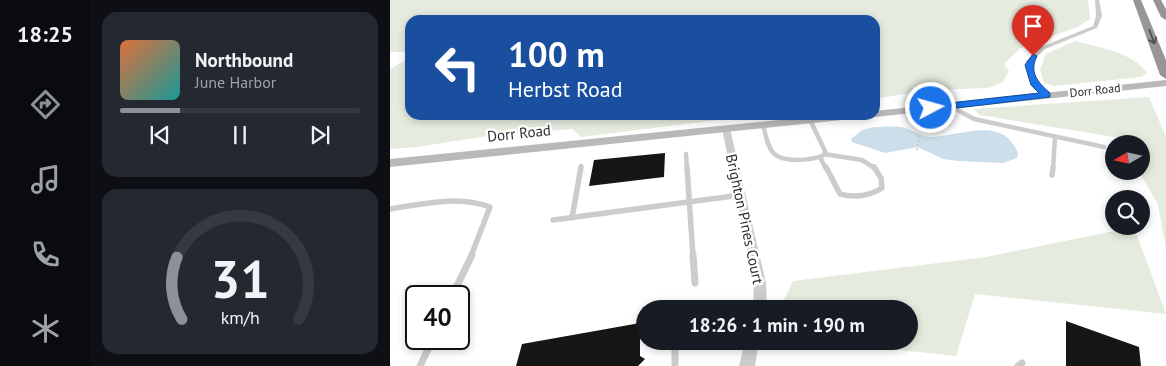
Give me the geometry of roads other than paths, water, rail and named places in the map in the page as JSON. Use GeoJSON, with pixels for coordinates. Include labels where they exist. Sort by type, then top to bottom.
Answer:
{"type":"FeatureCollection","features":[{"type":"Feature","properties":{"kind":"highway"},"geometry":{"type":"LineString","coordinates":[[1137,0],[1166,75]]}},
{"type":"Feature","properties":{"kind":"highway"},"geometry":{"type":"LineString","coordinates":[[1158,0],[1166,17]]}},
{"type":"Feature","properties":{"kind":"street"},"geometry":{"type":"LineString","coordinates":[[1046,95],[1035,85],[1031,77],[1029,62],[1044,48],[1095,27],[1100,16],[1097,0]]}},
{"type":"Feature","properties":{"kind":"street","name":"Dorr Road"},"geometry":{"type":"LineString","coordinates":[[880,113],[1166,83]]}},
{"type":"Feature","properties":{"kind":"street","name":"Dorr Road"},"geometry":{"type":"LineString","coordinates":[[390,163],[810,120]]}},
{"type":"Feature","properties":{"kind":"street","name":"Brighton Pines Court"},"geometry":{"type":"LineString","coordinates":[[726,129],[760,283],[760,300]]}},
{"type":"Feature","properties":{"kind":"street"},"geometry":{"type":"LineString","coordinates":[[750,366],[751,350]]}},
{"type":"Feature","properties":{"kind":"lane"},"geometry":{"type":"LineString","coordinates":[[949,106],[974,119],[1104,147]]}},
{"type":"Feature","properties":{"kind":"lane"},"geometry":{"type":"LineString","coordinates":[[810,120],[825,151],[822,155]]}},
{"type":"Feature","properties":{"kind":"lane"},"geometry":{"type":"LineString","coordinates":[[763,125],[772,154],[777,159],[783,162],[822,155],[857,159],[873,165],[878,171],[882,188],[874,192],[852,196],[840,194],[822,155]]}},
{"type":"Feature","properties":{"kind":"lane"},"geometry":{"type":"LineString","coordinates":[[1052,175],[1055,137]]}},
{"type":"Feature","properties":{"kind":"lane"},"geometry":{"type":"LineString","coordinates":[[686,154],[695,283]]}},
{"type":"Feature","properties":{"kind":"lane"},"geometry":{"type":"LineString","coordinates":[[572,218],[581,166]]}},
{"type":"Feature","properties":{"kind":"lane"},"geometry":{"type":"LineString","coordinates":[[553,220],[741,195]]}},
{"type":"Feature","properties":{"kind":"lane"},"geometry":{"type":"LineString","coordinates":[[390,209],[456,201],[477,201],[490,207],[480,237],[457,285]]}},
{"type":"Feature","properties":{"kind":"lane"},"geometry":{"type":"LineString","coordinates":[[420,366],[428,350]]}},
{"type":"Feature","properties":{"kind":"lane"},"geometry":{"type":"LineString","coordinates":[[675,350],[675,366]]}},
{"type":"Feature","properties":{"kind":"water"},"geometry":{"type":"Polygon","coordinates":[[[874,127],[900,127],[929,137],[980,130],[991,131],[1002,134],[1011,141],[1018,153],[1017,158],[1003,163],[959,161],[943,159],[918,147],[885,153],[852,142],[851,139],[862,130],[874,127]]]}}]}
